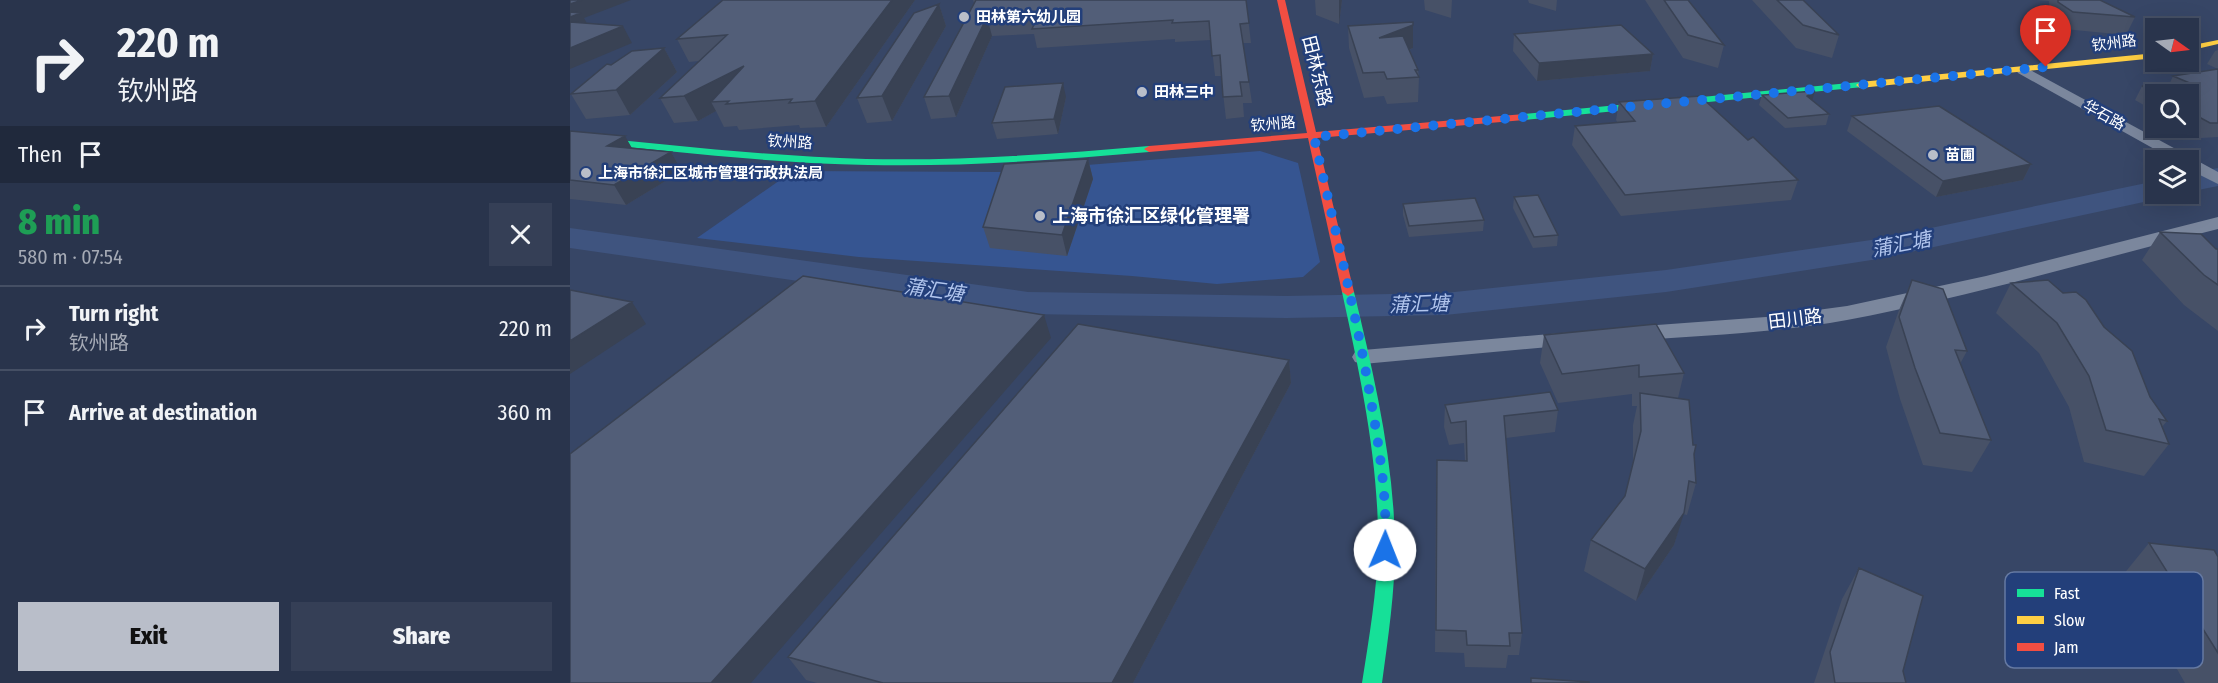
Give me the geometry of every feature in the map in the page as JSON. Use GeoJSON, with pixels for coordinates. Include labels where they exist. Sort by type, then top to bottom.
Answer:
{"type":"FeatureCollection","features":[{"type":"Feature","properties":{"kind":"street","name":"田林东路"},"geometry":{"type":"LineString","coordinates":[[1281,0],[1343,265],[1380,453],[1386,529],[1382,611],[1372,683]]}},
{"type":"Feature","properties":{"kind":"street"},"geometry":{"type":"LineString","coordinates":[[2199,46],[2218,42]]}},
{"type":"Feature","properties":{"kind":"street","name":"钦州路"},"geometry":{"type":"LineString","coordinates":[[570,138],[766,157],[870,162],[1024,159],[1314,137],[2023,70],[2145,55]]}},
{"type":"Feature","properties":{"kind":"street","name":"华石路"},"geometry":{"type":"LineString","coordinates":[[2023,70],[2167,150]]}},
{"type":"Feature","properties":{"kind":"street","name":"华石路"},"geometry":{"type":"LineString","coordinates":[[2199,168],[2218,179]]}},
{"type":"Feature","properties":{"kind":"street","name":"田川路"},"geometry":{"type":"LineString","coordinates":[[1616,336],[1779,322],[1845,313],[1907,300],[2218,223]]}},
{"type":"Feature","properties":{"kind":"street"},"geometry":{"type":"LineString","coordinates":[[1361,350],[1592,338]]}},
{"type":"Feature","properties":{"kind":"shaded area"},"geometry":{"type":"Polygon","coordinates":[[[1260,151],[1298,163],[1320,262],[1303,277],[1217,284],[859,257],[697,238],[793,171],[1001,172],[1260,151]]]}},
{"type":"Feature","properties":{"kind":"building"},"geometry":{"type":"Polygon","coordinates":[[[570,0],[582,0],[570,4],[570,0]]]}},
{"type":"Feature","properties":{"kind":"building"},"geometry":{"type":"Polygon","coordinates":[[[723,0],[892,0],[815,101],[789,103],[792,99],[726,104],[729,101],[711,102],[744,66],[684,96],[660,98],[727,35],[677,39],[723,0]]]}},
{"type":"Feature","properties":{"kind":"building"},"geometry":{"type":"Polygon","coordinates":[[[976,0],[1246,0],[1249,23],[1240,24],[1249,82],[1240,82],[1242,96],[1223,97],[1220,55],[1212,56],[1209,21],[1172,23],[1173,20],[1032,29],[1039,14],[987,17],[949,96],[924,97],[976,0]]]}},
{"type":"Feature","properties":{"kind":"building"},"geometry":{"type":"Polygon","coordinates":[[[1664,0],[1688,0],[1724,45],[1688,35],[1664,0]]]}},
{"type":"Feature","properties":{"kind":"building"},"geometry":{"type":"Polygon","coordinates":[[[1777,0],[1803,0],[1839,35],[1803,25],[1777,0]]]}},
{"type":"Feature","properties":{"kind":"building"},"geometry":{"type":"Polygon","coordinates":[[[2058,0],[2100,0],[2135,17],[2073,12],[2058,0]]]}},
{"type":"Feature","properties":{"kind":"building"},"geometry":{"type":"Polygon","coordinates":[[[939,4],[882,96],[857,98],[914,13],[939,4]]]}},
{"type":"Feature","properties":{"kind":"building"},"geometry":{"type":"Polygon","coordinates":[[[570,12],[581,13],[570,17],[570,12]]]}},
{"type":"Feature","properties":{"kind":"building"},"geometry":{"type":"Polygon","coordinates":[[[570,22],[623,26],[570,48],[570,22]]]}},
{"type":"Feature","properties":{"kind":"building"},"geometry":{"type":"Polygon","coordinates":[[[1413,22],[1413,25],[1379,38],[1403,36],[1419,77],[1387,79],[1384,72],[1363,73],[1348,26],[1413,22]]]}},
{"type":"Feature","properties":{"kind":"building"},"geometry":{"type":"Polygon","coordinates":[[[1621,25],[1653,54],[1539,63],[1514,34],[1621,25]]]}},
{"type":"Feature","properties":{"kind":"building"},"geometry":{"type":"Polygon","coordinates":[[[664,48],[616,90],[571,94],[607,64],[611,65],[632,51],[664,48]]]}},
{"type":"Feature","properties":{"kind":"building"},"geometry":{"type":"Polygon","coordinates":[[[2218,69],[2218,123],[2210,123],[2199,117],[2199,84],[2192,84],[2173,76],[2218,69]]]}},
{"type":"Feature","properties":{"kind":"building"},"geometry":{"type":"Polygon","coordinates":[[[1063,83],[1054,119],[992,123],[1005,87],[1063,83]]]}},
{"type":"Feature","properties":{"kind":"building"},"geometry":{"type":"Polygon","coordinates":[[[1815,91],[1807,96],[1829,114],[1788,118],[1762,95],[1815,91]]]}},
{"type":"Feature","properties":{"kind":"building"},"geometry":{"type":"Polygon","coordinates":[[[1700,96],[1748,140],[1753,137],[1798,180],[1625,195],[1575,126],[1635,121],[1619,102],[1700,96]]]}},
{"type":"Feature","properties":{"kind":"building"},"geometry":{"type":"Polygon","coordinates":[[[1939,106],[2031,164],[1943,181],[1852,116],[1939,106]]]}},
{"type":"Feature","properties":{"kind":"building"},"geometry":{"type":"Polygon","coordinates":[[[570,131],[625,136],[607,146],[671,152],[614,185],[570,180],[570,131]]]}},
{"type":"Feature","properties":{"kind":"building"},"geometry":{"type":"Polygon","coordinates":[[[1088,159],[1062,235],[983,227],[1004,164],[1088,159]]]}},
{"type":"Feature","properties":{"kind":"building"},"geometry":{"type":"Polygon","coordinates":[[[1538,195],[1558,235],[1534,237],[1514,197],[1538,195]]]}},
{"type":"Feature","properties":{"kind":"building"},"geometry":{"type":"Polygon","coordinates":[[[1475,198],[1484,220],[1409,226],[1403,204],[1475,198]]]}},
{"type":"Feature","properties":{"kind":"building"},"geometry":{"type":"Polygon","coordinates":[[[2160,232],[2201,234],[2218,249],[2218,285],[2204,275],[2160,232]]]}},
{"type":"Feature","properties":{"kind":"building"},"geometry":{"type":"Polygon","coordinates":[[[803,276],[1044,315],[711,683],[570,683],[570,454],[803,276]]]}},
{"type":"Feature","properties":{"kind":"building"},"geometry":{"type":"Polygon","coordinates":[[[1912,280],[1943,289],[1967,351],[1955,350],[1991,440],[1940,433],[1915,368],[1899,317],[1912,280]]]}},
{"type":"Feature","properties":{"kind":"building"},"geometry":{"type":"Polygon","coordinates":[[[2048,280],[2063,293],[2076,292],[2086,300],[2104,327],[2132,351],[2150,397],[2167,421],[2159,419],[2169,444],[2106,430],[2089,376],[2057,323],[2011,283],[2048,280]]]}},
{"type":"Feature","properties":{"kind":"building"},"geometry":{"type":"Polygon","coordinates":[[[570,290],[632,302],[570,341],[570,290]]]}},
{"type":"Feature","properties":{"kind":"building"},"geometry":{"type":"Polygon","coordinates":[[[1078,324],[1289,360],[1112,683],[883,683],[788,657],[1078,324]]]}},
{"type":"Feature","properties":{"kind":"building"},"geometry":{"type":"Polygon","coordinates":[[[1656,324],[1684,373],[1639,377],[1639,365],[1562,374],[1544,335],[1656,324]]]}},
{"type":"Feature","properties":{"kind":"building"},"geometry":{"type":"Polygon","coordinates":[[[1550,392],[1558,410],[1504,416],[1522,633],[1509,633],[1510,646],[1467,645],[1466,631],[1436,630],[1437,460],[1467,461],[1466,421],[1451,423],[1445,405],[1550,392]]]}},
{"type":"Feature","properties":{"kind":"building"},"geometry":{"type":"Polygon","coordinates":[[[1640,393],[1689,400],[1693,445],[1696,445],[1694,454],[1696,483],[1689,481],[1684,513],[1645,569],[1591,540],[1625,496],[1641,431],[1640,393]]]}},
{"type":"Feature","properties":{"kind":"building"},"geometry":{"type":"Polygon","coordinates":[[[2149,543],[2214,550],[2218,557],[2218,653],[2203,629],[2203,572],[2167,572],[2149,543]]]}},
{"type":"Feature","properties":{"kind":"building"},"geometry":{"type":"Polygon","coordinates":[[[1859,568],[1923,596],[1903,671],[1906,683],[1835,683],[1830,652],[1859,568]]]}},
{"type":"Feature","properties":{"kind":"building"},"geometry":{"type":"Polygon","coordinates":[[[1531,678],[1589,682],[1589,683],[1531,683],[1531,678]]]}},
{"type":"Feature","properties":{"kind":"waterway","name":"蒲汇塘"},"geometry":{"type":"LineString","coordinates":[[2199,181],[2218,177]]}},
{"type":"Feature","properties":{"kind":"waterway","name":"蒲汇塘"},"geometry":{"type":"LineString","coordinates":[[570,238],[1028,303],[1286,307],[1445,304],[1666,281],[1878,249],[2145,192]]}},
{"type":"Feature","properties":{"kind":"traffic: fast"},"geometry":{"type":"LineString","coordinates":[[1524,117],[1860,85]]}},
{"type":"Feature","properties":{"kind":"traffic: fast"},"geometry":{"type":"LineString","coordinates":[[570,138],[756,156],[868,162],[1009,159],[1149,149]]}},
{"type":"Feature","properties":{"kind":"traffic: fast"},"geometry":{"type":"LineString","coordinates":[[1348,292],[1373,409],[1386,528],[1386,567],[1372,683]]}},
{"type":"Feature","properties":{"kind":"traffic: slow"},"geometry":{"type":"LineString","coordinates":[[2199,46],[2218,42]]}},
{"type":"Feature","properties":{"kind":"traffic: slow"},"geometry":{"type":"LineString","coordinates":[[1860,85],[2145,56]]}},
{"type":"Feature","properties":{"kind":"traffic: jam"},"geometry":{"type":"LineString","coordinates":[[1281,0],[1348,292]]}},
{"type":"Feature","properties":{"kind":"traffic: jam"},"geometry":{"type":"LineString","coordinates":[[1149,149],[1524,117]]}},
{"type":"Feature","properties":{"kind":"place","name":"田林第六幼儿园"},"geometry":{"type":"Point","coordinates":[964,17]}},
{"type":"Feature","properties":{"kind":"place","name":"田林三中"},"geometry":{"type":"Point","coordinates":[1142,92]}},
{"type":"Feature","properties":{"kind":"place","name":"苗圃"},"geometry":{"type":"Point","coordinates":[1933,155]}},
{"type":"Feature","properties":{"kind":"place","name":"上海市徐汇区城市管理行政执法局"},"geometry":{"type":"Point","coordinates":[586,173]}},
{"type":"Feature","properties":{"kind":"place","name":"上海市徐汇区绿化管理署"},"geometry":{"type":"Point","coordinates":[1040,216]}},
{"type":"Feature","properties":{"kind":"route"},"geometry":{"type":"LineString","coordinates":[[1385,550],[1386,529],[1380,453],[1360,343],[1314,137],[2046,67]]}}]}
